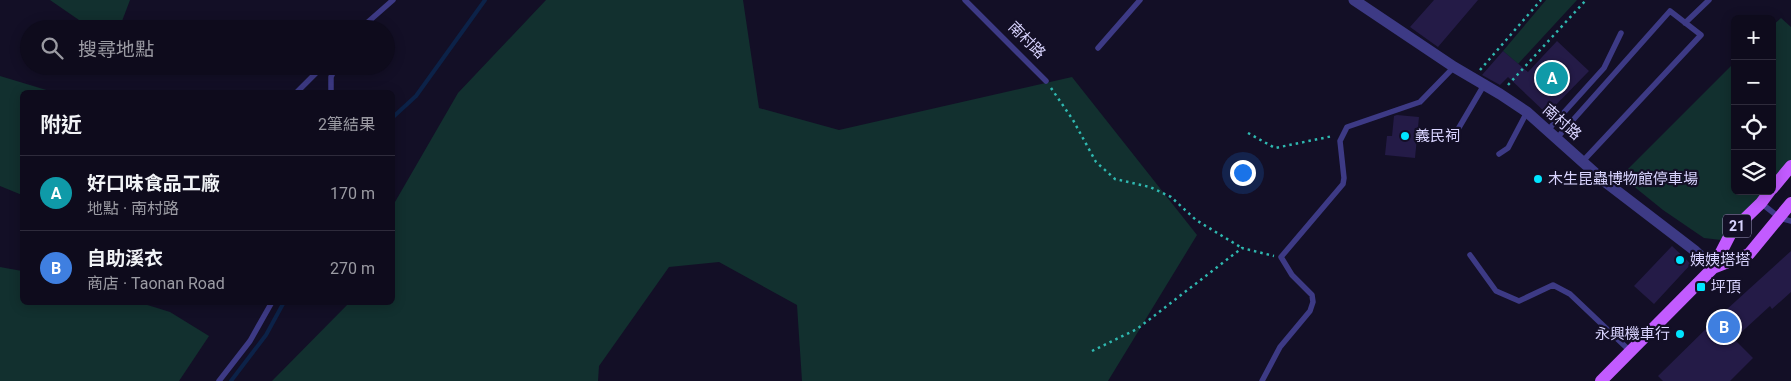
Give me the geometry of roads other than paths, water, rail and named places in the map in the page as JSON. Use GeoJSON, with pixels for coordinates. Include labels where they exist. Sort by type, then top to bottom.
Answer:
{"type":"FeatureCollection","features":[{"type":"Feature","properties":{"kind":"main road","name":"21"},"geometry":{"type":"LineString","coordinates":[[1776,184],[1791,166]]}},
{"type":"Feature","properties":{"kind":"main road","name":"21"},"geometry":{"type":"LineString","coordinates":[[1601,381],[1629,350],[1713,268],[1732,231],[1767,195]]}},
{"type":"Feature","properties":{"kind":"main road","name":"21"},"geometry":{"type":"LineString","coordinates":[[1713,268],[1749,254],[1786,220],[1791,203]]}},
{"type":"Feature","properties":{"kind":"street","name":"南村路"},"geometry":{"type":"LineString","coordinates":[[1354,0],[1454,67],[1527,112],[1576,158],[1694,250],[1713,268]]}},
{"type":"Feature","properties":{"kind":"lane"},"geometry":{"type":"LineString","coordinates":[[370,20],[393,0]]}},
{"type":"Feature","properties":{"kind":"lane","name":"南村路"},"geometry":{"type":"LineString","coordinates":[[966,0],[1046,81]]}},
{"type":"Feature","properties":{"kind":"lane"},"geometry":{"type":"LineString","coordinates":[[1098,48],[1140,0]]}},
{"type":"Feature","properties":{"kind":"lane"},"geometry":{"type":"LineString","coordinates":[[1685,23],[1709,0]]}},
{"type":"Feature","properties":{"kind":"lane"},"geometry":{"type":"LineString","coordinates":[[1552,134],[1670,11],[1700,35],[1576,158]]}},
{"type":"Feature","properties":{"kind":"lane"},"geometry":{"type":"LineString","coordinates":[[1552,134],[1604,68],[1621,33]]}},
{"type":"Feature","properties":{"kind":"lane"},"geometry":{"type":"LineString","coordinates":[[1262,381],[1280,346],[1310,311],[1313,302],[1312,295],[1292,275],[1281,257],[1343,184],[1340,140],[1343,133],[1347,127],[1420,102],[1454,67]]}},
{"type":"Feature","properties":{"kind":"lane"},"geometry":{"type":"LineString","coordinates":[[299,90],[314,75]]}},
{"type":"Feature","properties":{"kind":"lane"},"geometry":{"type":"LineString","coordinates":[[331,90],[332,75]]}},
{"type":"Feature","properties":{"kind":"lane"},"geometry":{"type":"LineString","coordinates":[[1454,136],[1484,85]]}},
{"type":"Feature","properties":{"kind":"lane"},"geometry":{"type":"LineString","coordinates":[[1498,154],[1508,148],[1527,112]]}},
{"type":"Feature","properties":{"kind":"lane"},"geometry":{"type":"LineString","coordinates":[[1761,202],[1786,220]]}},
{"type":"Feature","properties":{"kind":"lane"},"geometry":{"type":"LineString","coordinates":[[1470,255],[1496,291],[1519,301],[1553,285],[1570,294],[1629,350]]}},
{"type":"Feature","properties":{"kind":"lane"},"geometry":{"type":"LineString","coordinates":[[219,381],[250,341],[270,305]]}},
{"type":"Feature","properties":{"kind":"waterway"},"geometry":{"type":"LineString","coordinates":[[395,115],[416,96],[485,0]]}},
{"type":"Feature","properties":{"kind":"waterway"},"geometry":{"type":"LineString","coordinates":[[231,381],[266,335],[282,305]]}},
{"type":"Feature","properties":{"kind":"place","name":"好口味食品工廠"},"geometry":{"type":"Point","coordinates":[1552,78]}},
{"type":"Feature","properties":{"kind":"place","name":"義民祠"},"geometry":{"type":"Point","coordinates":[1405,136]}},
{"type":"Feature","properties":{"kind":"place","name":"木生昆蟲博物館停車場"},"geometry":{"type":"Point","coordinates":[1538,179]}},
{"type":"Feature","properties":{"kind":"place","name":"姨姨塔塔"},"geometry":{"type":"Point","coordinates":[1680,260]}},
{"type":"Feature","properties":{"kind":"place","name":"坪頂"},"geometry":{"type":"Point","coordinates":[1701,287]}},
{"type":"Feature","properties":{"kind":"place","name":"自助溪衣"},"geometry":{"type":"Point","coordinates":[1724,327]}},
{"type":"Feature","properties":{"kind":"place","name":"永興機車行"},"geometry":{"type":"Point","coordinates":[1680,334]}}]}
